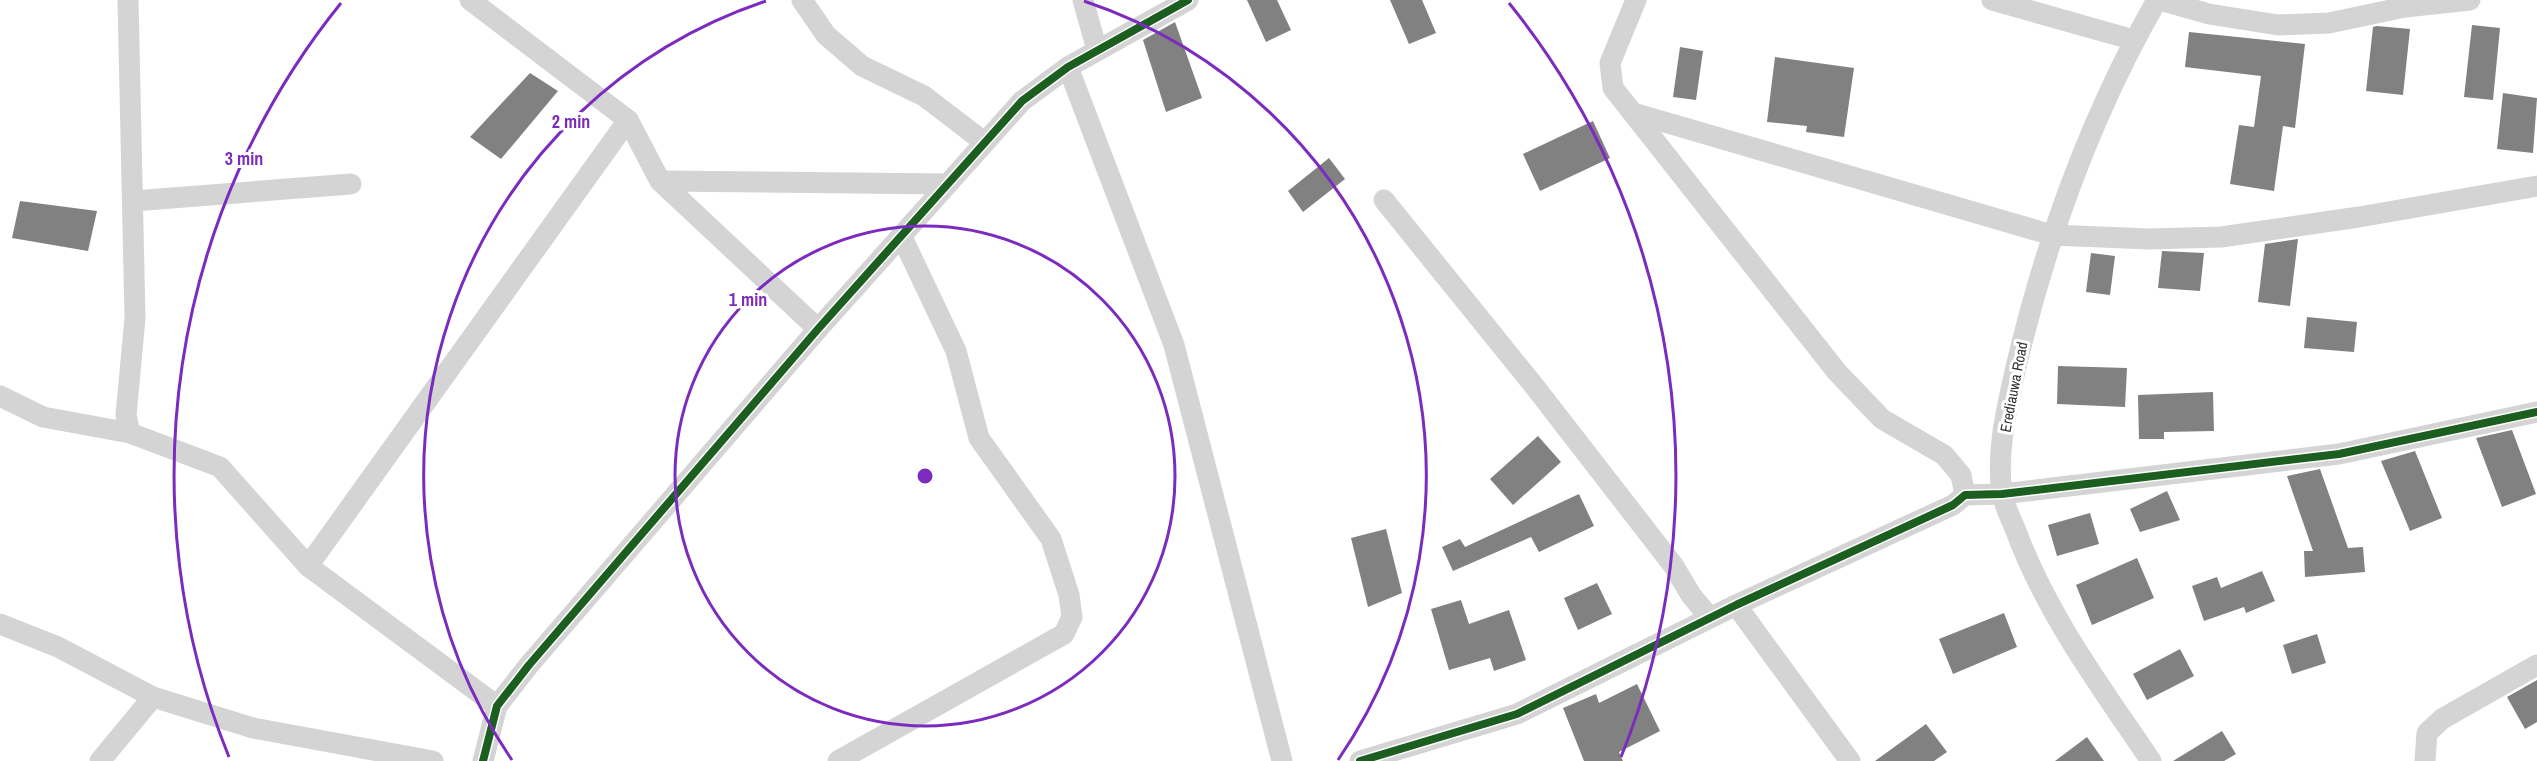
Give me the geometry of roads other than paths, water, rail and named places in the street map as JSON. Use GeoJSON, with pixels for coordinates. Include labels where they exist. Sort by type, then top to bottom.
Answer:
{"type":"FeatureCollection","features":[{"type":"Feature","properties":{"kind":"street"},"geometry":{"type":"LineString","coordinates":[[128,0],[135,318],[126,415],[130,433]]}},
{"type":"Feature","properties":{"kind":"street"},"geometry":{"type":"LineString","coordinates":[[470,0],[628,120],[660,181],[818,329]]}},
{"type":"Feature","properties":{"kind":"street"},"geometry":{"type":"LineString","coordinates":[[802,0],[826,35],[862,66],[924,96],[984,142]]}},
{"type":"Feature","properties":{"kind":"street"},"geometry":{"type":"LineString","coordinates":[[1083,0],[1097,50]]}},
{"type":"Feature","properties":{"kind":"street"},"geometry":{"type":"LineString","coordinates":[[483,761],[497,706],[818,329],[945,184],[1022,101],[1068,66],[1188,0]]}},
{"type":"Feature","properties":{"kind":"street"},"geometry":{"type":"LineString","coordinates":[[1636,0],[1610,63],[1613,88],[1637,114],[1837,372],[1882,419],[1944,455],[1961,475],[1965,495]]}},
{"type":"Feature","properties":{"kind":"street"},"geometry":{"type":"LineString","coordinates":[[1992,0],[2134,40]]}},
{"type":"Feature","properties":{"kind":"street"},"geometry":{"type":"LineString","coordinates":[[2158,0],[2209,14],[2278,25],[2330,22],[2405,7],[2470,0]]}},
{"type":"Feature","properties":{"kind":"street","name":"Erediauwa Road"},"geometry":{"type":"LineString","coordinates":[[2151,761],[2052,612],[2021,545],[2002,494],[2002,454],[2007,410],[2027,321],[2052,235],[2090,139],[2134,40],[2158,0]]}},
{"type":"Feature","properties":{"kind":"street"},"geometry":{"type":"LineString","coordinates":[[1068,66],[1174,345],[1282,761]]}},
{"type":"Feature","properties":{"kind":"street"},"geometry":{"type":"LineString","coordinates":[[1637,114],[2052,235],[2149,239],[2221,237],[2358,217],[2537,186]]}},
{"type":"Feature","properties":{"kind":"street"},"geometry":{"type":"LineString","coordinates":[[308,566],[628,120]]}},
{"type":"Feature","properties":{"kind":"street"},"geometry":{"type":"LineString","coordinates":[[660,181],[945,184]]}},
{"type":"Feature","properties":{"kind":"street"},"geometry":{"type":"LineString","coordinates":[[133,201],[351,184]]}},
{"type":"Feature","properties":{"kind":"street"},"geometry":{"type":"LineString","coordinates":[[1384,200],[1535,387],[1673,566],[1691,595],[1709,617]]}},
{"type":"Feature","properties":{"kind":"street"},"geometry":{"type":"LineString","coordinates":[[838,761],[1064,634],[1072,617],[1069,595],[1051,539],[979,438],[956,351],[901,235]]}},
{"type":"Feature","properties":{"kind":"street"},"geometry":{"type":"LineString","coordinates":[[0,396],[43,417],[130,433],[220,467],[308,566],[497,706]]}},
{"type":"Feature","properties":{"kind":"street"},"geometry":{"type":"LineString","coordinates":[[1360,761],[1517,714],[1709,617],[1953,505],[1965,495],[2002,494],[2339,454],[2537,412]]}},
{"type":"Feature","properties":{"kind":"street"},"geometry":{"type":"LineString","coordinates":[[1736,605],[1850,761]]}},
{"type":"Feature","properties":{"kind":"street"},"geometry":{"type":"LineString","coordinates":[[0,624],[58,647],[153,697],[253,728],[433,761]]}},
{"type":"Feature","properties":{"kind":"street"},"geometry":{"type":"LineString","coordinates":[[2426,761],[2427,733],[2442,719],[2537,665]]}},
{"type":"Feature","properties":{"kind":"street"},"geometry":{"type":"LineString","coordinates":[[100,761],[153,697]]}}]}
